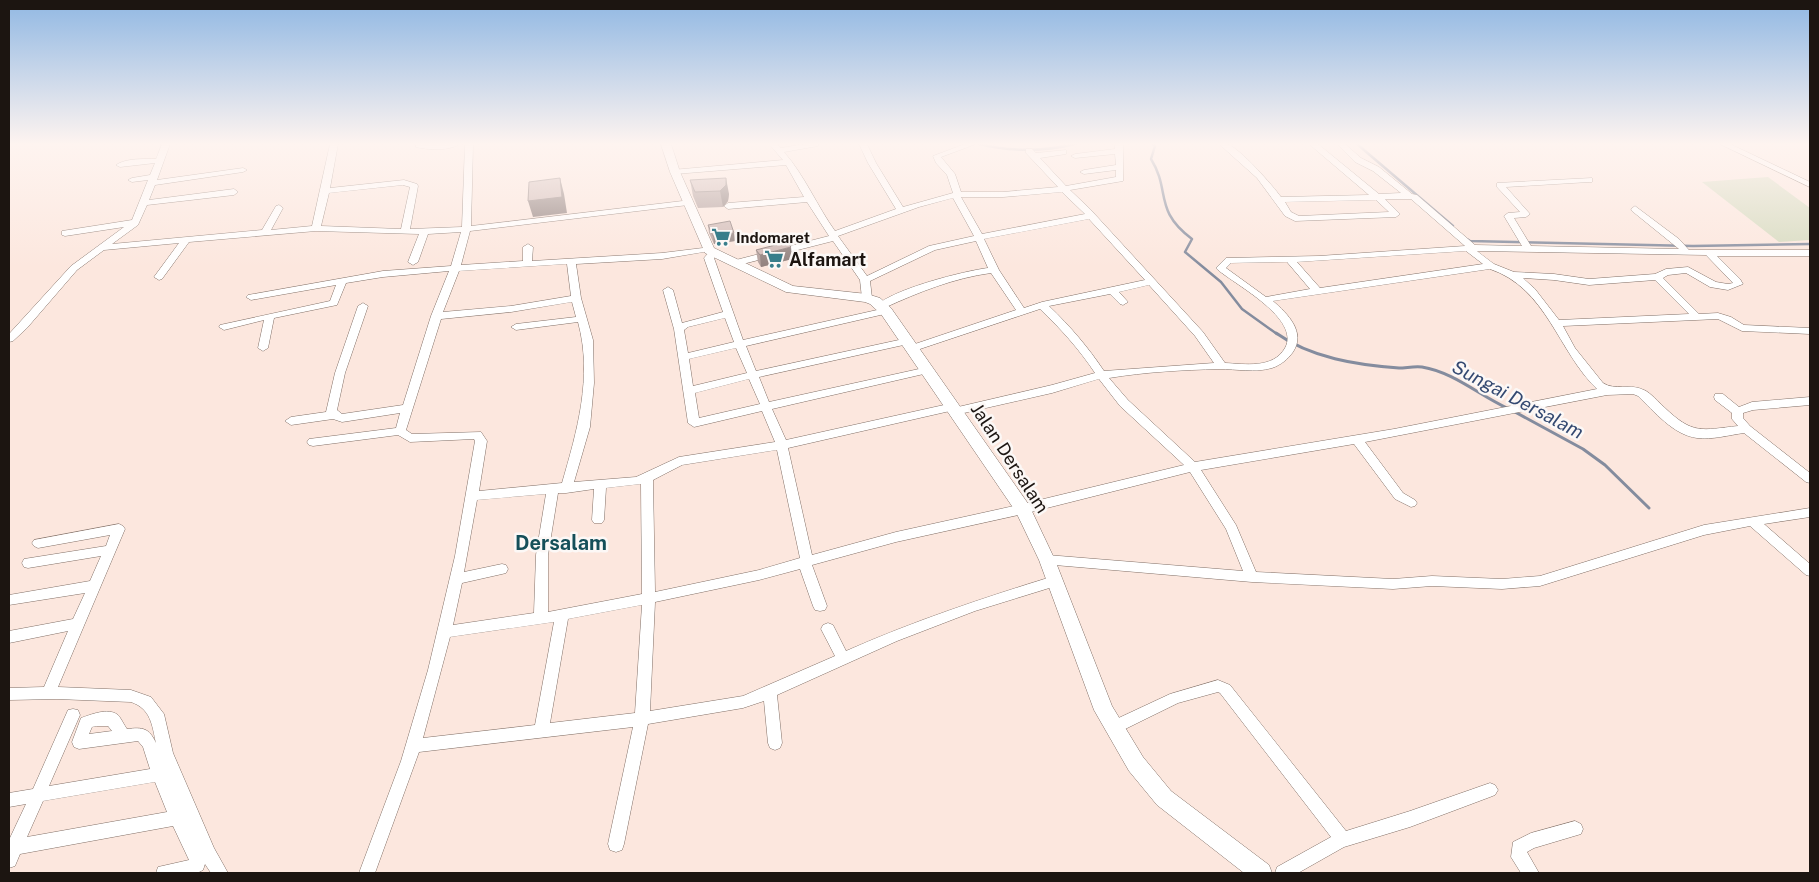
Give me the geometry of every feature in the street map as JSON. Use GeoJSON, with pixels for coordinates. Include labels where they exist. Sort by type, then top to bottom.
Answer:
{"type":"FeatureCollection","features":[{"type":"Feature","properties":{"kind":"main road"},"geometry":{"type":"LineString","coordinates":[[681,185],[711,251],[790,290],[878,305]]}},
{"type":"Feature","properties":{"kind":"main road","name":"Jalan Dersalam"},"geometry":{"type":"LineString","coordinates":[[878,305],[928,370],[1023,509],[1048,560],[1054,581],[1104,710],[1136,764],[1164,798],[1261,873]]}},
{"type":"Feature","properties":{"kind":"street"},"geometry":{"type":"LineString","coordinates":[[9,339],[24,326],[74,268],[134,223],[150,185]]}},
{"type":"Feature","properties":{"kind":"street"},"geometry":{"type":"LineString","coordinates":[[316,228],[327,185]]}},
{"type":"Feature","properties":{"kind":"street"},"geometry":{"type":"LineString","coordinates":[[326,191],[377,185]]}},
{"type":"Feature","properties":{"kind":"street"},"geometry":{"type":"LineString","coordinates":[[405,232],[413,185]]}},
{"type":"Feature","properties":{"kind":"street"},"geometry":{"type":"LineString","coordinates":[[400,431],[436,316],[455,268],[466,229],[468,185]]}},
{"type":"Feature","properties":{"kind":"street"},"geometry":{"type":"LineString","coordinates":[[802,185],[832,236],[864,280],[878,305]]}},
{"type":"Feature","properties":{"kind":"street"},"geometry":{"type":"LineString","coordinates":[[886,185],[902,210]]}},
{"type":"Feature","properties":{"kind":"street"},"geometry":{"type":"LineString","coordinates":[[954,185],[994,270],[1022,312]]}},
{"type":"Feature","properties":{"kind":"street"},"geometry":{"type":"LineString","coordinates":[[1061,185],[1199,334],[1222,366]]}},
{"type":"Feature","properties":{"kind":"street"},"geometry":{"type":"LineString","coordinates":[[735,263],[832,236],[864,226],[902,210],[957,195],[1025,194],[1089,185]]}},
{"type":"Feature","properties":{"kind":"street"},"geometry":{"type":"LineString","coordinates":[[1269,185],[1288,214],[1298,219],[1396,214],[1363,185]]}},
{"type":"Feature","properties":{"kind":"street"},"geometry":{"type":"LineString","coordinates":[[1396,185],[1492,266],[1512,275],[1532,290],[1556,323],[1571,349],[1599,386],[1607,391]]}},
{"type":"Feature","properties":{"kind":"street"},"geometry":{"type":"LineString","coordinates":[[1500,185],[1526,214],[1508,216],[1525,244]]}},
{"type":"Feature","properties":{"kind":"street"},"geometry":{"type":"LineString","coordinates":[[144,202],[234,192]]}},
{"type":"Feature","properties":{"kind":"street"},"geometry":{"type":"LineString","coordinates":[[1279,200],[1410,196]]}},
{"type":"Feature","properties":{"kind":"street"},"geometry":{"type":"LineString","coordinates":[[728,206],[809,198]]}},
{"type":"Feature","properties":{"kind":"street"},"geometry":{"type":"LineString","coordinates":[[100,248],[316,228],[405,232],[466,229],[690,205]]}},
{"type":"Feature","properties":{"kind":"street"},"geometry":{"type":"LineString","coordinates":[[265,232],[279,208]]}},
{"type":"Feature","properties":{"kind":"street"},"geometry":{"type":"LineString","coordinates":[[1635,209],[1683,248]]}},
{"type":"Feature","properties":{"kind":"street"},"geometry":{"type":"LineString","coordinates":[[864,280],[932,248],[979,237],[1091,216]]}},
{"type":"Feature","properties":{"kind":"street"},"geometry":{"type":"LineString","coordinates":[[65,233],[134,223]]}},
{"type":"Feature","properties":{"kind":"street"},"geometry":{"type":"LineString","coordinates":[[413,262],[425,231]]}},
{"type":"Feature","properties":{"kind":"street"},"geometry":{"type":"LineString","coordinates":[[160,277],[170,260],[187,239]]}},
{"type":"Feature","properties":{"kind":"street"},"geometry":{"type":"LineString","coordinates":[[472,496],[566,489],[647,478],[679,461],[782,445],[1059,387],[1101,375],[1222,366],[1267,366],[1286,356],[1293,333],[1288,321],[1264,300],[1236,282],[1221,268],[1229,260],[1320,259],[1525,244],[1683,248],[1708,252],[1769,254],[1810,253]]}},
{"type":"Feature","properties":{"kind":"street"},"geometry":{"type":"LineString","coordinates":[[527,264],[528,247]]}},
{"type":"Feature","properties":{"kind":"street"},"geometry":{"type":"LineString","coordinates":[[251,297],[343,280],[455,268],[662,256],[711,251],[709,258],[740,345],[782,445],[805,562],[820,606]]}},
{"type":"Feature","properties":{"kind":"street"},"geometry":{"type":"LineString","coordinates":[[1512,275],[1554,277],[1589,282],[1657,277],[1666,272],[1688,270],[1713,285],[1728,287],[1738,284],[1708,252]]}},
{"type":"Feature","properties":{"kind":"street"},"geometry":{"type":"LineString","coordinates":[[1798,252],[1810,261]]}},
{"type":"Feature","properties":{"kind":"street"},"geometry":{"type":"LineString","coordinates":[[1290,260],[1317,291]]}},
{"type":"Feature","properties":{"kind":"street"},"geometry":{"type":"LineString","coordinates":[[566,489],[584,427],[589,383],[588,340],[576,298],[571,261]]}},
{"type":"Feature","properties":{"kind":"street"},"geometry":{"type":"LineString","coordinates":[[1264,300],[1492,266]]}},
{"type":"Feature","properties":{"kind":"street"},"geometry":{"type":"LineString","coordinates":[[684,357],[740,345],[878,305],[956,278],[994,270]]}},
{"type":"Feature","properties":{"kind":"street"},"geometry":{"type":"LineString","coordinates":[[1657,277],[1696,316]]}},
{"type":"Feature","properties":{"kind":"street"},"geometry":{"type":"LineString","coordinates":[[224,327],[334,303],[343,280]]}},
{"type":"Feature","properties":{"kind":"street"},"geometry":{"type":"LineString","coordinates":[[688,391],[753,375],[910,345],[1042,305],[1151,282]]}},
{"type":"Feature","properties":{"kind":"street"},"geometry":{"type":"LineString","coordinates":[[668,290],[679,329],[694,423],[928,370]]}},
{"type":"Feature","properties":{"kind":"street"},"geometry":{"type":"LineString","coordinates":[[1112,290],[1123,302]]}},
{"type":"Feature","properties":{"kind":"street"},"geometry":{"type":"LineString","coordinates":[[436,316],[511,309],[576,298]]}},
{"type":"Feature","properties":{"kind":"street"},"geometry":{"type":"LineString","coordinates":[[1042,305],[1064,325],[1087,352],[1101,375],[1124,403],[1193,467],[1232,528],[1252,577]]}},
{"type":"Feature","properties":{"kind":"street"},"geometry":{"type":"LineString","coordinates":[[334,415],[331,411],[332,404],[363,306]]}},
{"type":"Feature","properties":{"kind":"street"},"geometry":{"type":"LineString","coordinates":[[679,329],[686,325],[729,314]]}},
{"type":"Feature","properties":{"kind":"street"},"geometry":{"type":"LineString","coordinates":[[263,348],[270,316]]}},
{"type":"Feature","properties":{"kind":"street"},"geometry":{"type":"LineString","coordinates":[[1556,323],[1718,316],[1728,319],[1742,328],[1808,333]]}},
{"type":"Feature","properties":{"kind":"street"},"geometry":{"type":"LineString","coordinates":[[516,327],[581,320]]}},
{"type":"Feature","properties":{"kind":"street"},"geometry":{"type":"LineString","coordinates":[[444,632],[562,615],[649,599],[759,575],[896,537],[1023,509],[1193,467],[1357,439],[1607,391],[1634,390],[1642,393],[1666,416],[1682,428],[1698,434],[1746,429]]}},
{"type":"Feature","properties":{"kind":"street"},"geometry":{"type":"LineString","coordinates":[[1719,397],[1737,411],[1738,420],[1746,429],[1810,479]]}},
{"type":"Feature","properties":{"kind":"street"},"geometry":{"type":"LineString","coordinates":[[1737,411],[1752,406],[1810,400]]}},
{"type":"Feature","properties":{"kind":"street"},"geometry":{"type":"LineString","coordinates":[[291,421],[334,415],[346,417],[407,408]]}},
{"type":"Feature","properties":{"kind":"street"},"geometry":{"type":"LineString","coordinates":[[313,442],[400,431],[410,438],[477,435],[481,441],[472,496],[444,632],[413,746],[367,873]]}},
{"type":"Feature","properties":{"kind":"street"},"geometry":{"type":"LineString","coordinates":[[1357,439],[1399,496],[1411,503]]}},
{"type":"Feature","properties":{"kind":"street"},"geometry":{"type":"LineString","coordinates":[[616,844],[642,719],[649,599],[647,478]]}},
{"type":"Feature","properties":{"kind":"street"},"geometry":{"type":"LineString","coordinates":[[598,520],[600,485]]}},
{"type":"Feature","properties":{"kind":"street"},"geometry":{"type":"LineString","coordinates":[[542,618],[542,555],[552,490]]}},
{"type":"Feature","properties":{"kind":"street"},"geometry":{"type":"LineString","coordinates":[[1048,560],[1252,577],[1393,584],[1432,581],[1502,584],[1540,581],[1704,530],[1810,513]]}},
{"type":"Feature","properties":{"kind":"street"},"geometry":{"type":"LineString","coordinates":[[1752,521],[1810,570]]}},
{"type":"Feature","properties":{"kind":"street"},"geometry":{"type":"LineString","coordinates":[[38,542],[119,530],[48,693]]}},
{"type":"Feature","properties":{"kind":"street"},"geometry":{"type":"LineString","coordinates":[[28,562],[110,550]]}},
{"type":"Feature","properties":{"kind":"street"},"geometry":{"type":"LineString","coordinates":[[455,579],[502,569]]}},
{"type":"Feature","properties":{"kind":"street"},"geometry":{"type":"LineString","coordinates":[[413,746],[642,719],[743,702],[770,692],[892,637],[1054,581]]}},
{"type":"Feature","properties":{"kind":"street"},"geometry":{"type":"LineString","coordinates":[[9,600],[94,586]]}},
{"type":"Feature","properties":{"kind":"street"},"geometry":{"type":"LineString","coordinates":[[541,732],[562,615]]}},
{"type":"Feature","properties":{"kind":"street"},"geometry":{"type":"LineString","coordinates":[[9,637],[78,624]]}},
{"type":"Feature","properties":{"kind":"street"},"geometry":{"type":"LineString","coordinates":[[828,629],[843,659]]}},
{"type":"Feature","properties":{"kind":"street"},"geometry":{"type":"LineString","coordinates":[[1115,728],[1175,698],[1222,686],[1341,840]]}},
{"type":"Feature","properties":{"kind":"street"},"geometry":{"type":"LineString","coordinates":[[770,692],[776,743]]}},
{"type":"Feature","properties":{"kind":"street"},"geometry":{"type":"LineString","coordinates":[[9,694],[48,693],[131,696],[146,702],[157,714],[166,753],[208,854],[220,873]]}},
{"type":"Feature","properties":{"kind":"street"},"geometry":{"type":"LineString","coordinates":[[11,852],[39,795],[73,715]]}},
{"type":"Feature","properties":{"kind":"street"},"geometry":{"type":"LineString","coordinates":[[123,735],[141,734],[146,738],[177,818],[196,856],[197,864],[189,869],[164,873]]}},
{"type":"Feature","properties":{"kind":"street"},"geometry":{"type":"LineString","coordinates":[[9,800],[159,774]]}},
{"type":"Feature","properties":{"kind":"street"},"geometry":{"type":"LineString","coordinates":[[1284,873],[1341,840],[1410,819],[1490,790]]}},
{"type":"Feature","properties":{"kind":"street"},"geometry":{"type":"LineString","coordinates":[[11,852],[177,818]]}},
{"type":"Feature","properties":{"kind":"street"},"geometry":{"type":"LineString","coordinates":[[1531,873],[1519,857],[1519,848],[1531,841],[1575,829]]}},
{"type":"Feature","properties":{"kind":"green space"},"geometry":{"type":"Polygon","coordinates":[[[1706,185],[1779,185],[1810,208],[1810,240],[1779,242],[1706,185]]]}},
{"type":"Feature","properties":{"kind":"building"},"geometry":{"type":"Polygon","coordinates":[[[529,185],[561,185],[562,197],[528,201],[529,185]]]}},
{"type":"Feature","properties":{"kind":"building"},"geometry":{"type":"Polygon","coordinates":[[[692,185],[726,185],[720,191],[695,192],[692,185]]]}},
{"type":"Feature","properties":{"kind":"building"},"geometry":{"type":"Polygon","coordinates":[[[730,221],[734,233],[713,236],[708,225],[730,221]]]}},
{"type":"Feature","properties":{"kind":"building"},"geometry":{"type":"Polygon","coordinates":[[[787,242],[791,247],[760,255],[756,250],[787,242]]]}},
{"type":"Feature","properties":{"kind":"waterway","name":"Sungai Dersalam"},"geometry":{"type":"LineString","coordinates":[[1161,185],[1164,200],[1172,219],[1192,239],[1185,252],[1221,282],[1242,309],[1277,334]]}},
{"type":"Feature","properties":{"kind":"waterway"},"geometry":{"type":"LineString","coordinates":[[1405,185],[1453,226]]}},
{"type":"Feature","properties":{"kind":"waterway"},"geometry":{"type":"LineString","coordinates":[[1467,239],[1470,241],[1693,246],[1810,244]]}},
{"type":"Feature","properties":{"kind":"waterway","name":"Sungai Dersalam"},"geometry":{"type":"LineString","coordinates":[[1276,333],[1304,349],[1335,359],[1383,367],[1419,367],[1433,370],[1455,379],[1507,408]]}},
{"type":"Feature","properties":{"kind":"waterway","name":"Sungai Dersalam"},"geometry":{"type":"LineString","coordinates":[[1515,412],[1583,449],[1605,465],[1649,508]]}},
{"type":"Feature","properties":{"kind":"place","name":"Indomaret"},"geometry":{"type":"Point","coordinates":[721,237]}},
{"type":"Feature","properties":{"kind":"place","name":"Alfamart"},"geometry":{"type":"Point","coordinates":[774,259]}},
{"type":"Feature","properties":{"kind":"district","name":"Dersalam"},"geometry":{"type":"Point","coordinates":[561,543]}}]}
